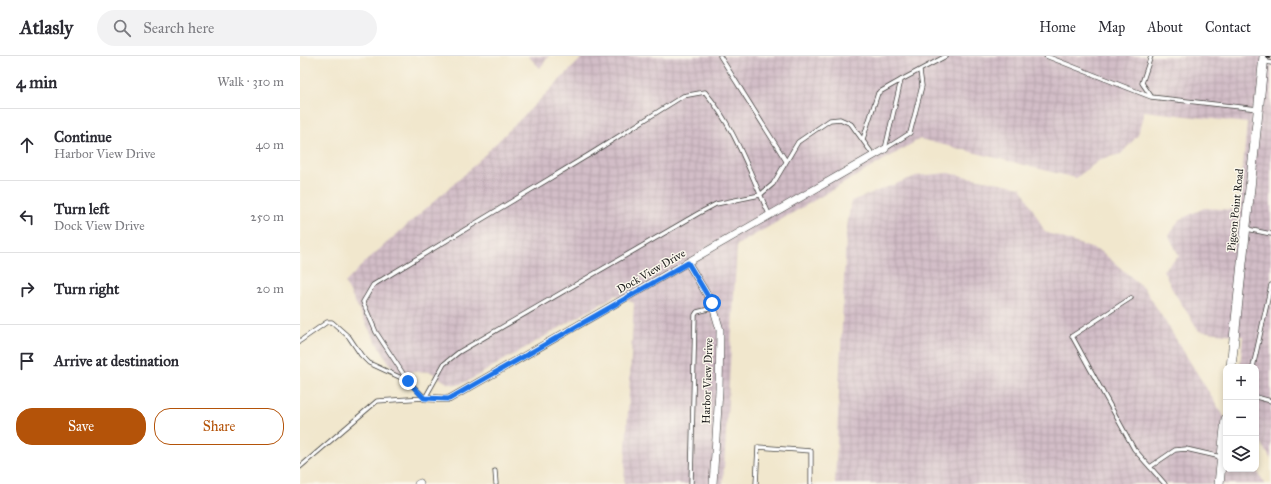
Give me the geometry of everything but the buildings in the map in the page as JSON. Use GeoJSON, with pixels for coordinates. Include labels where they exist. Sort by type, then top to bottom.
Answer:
{"type":"FeatureCollection","features":[{"type":"Feature","properties":{"kind":"street","name":"Pigeon Point Road"},"geometry":{"type":"LineString","coordinates":[[1232,364],[1258,109],[1266,60]]}},
{"type":"Feature","properties":{"kind":"street","name":"Dock View Drive"},"geometry":{"type":"LineString","coordinates":[[424,398],[449,399],[885,149]]}},
{"type":"Feature","properties":{"kind":"street","name":"Harbor View Drive"},"geometry":{"type":"LineString","coordinates":[[688,263],[713,308],[720,330],[719,391],[713,484]]}},
{"type":"Feature","properties":{"kind":"street"},"geometry":{"type":"LineString","coordinates":[[1219,484],[1224,436]]}},
{"type":"Feature","properties":{"kind":"lane"},"geometry":{"type":"LineString","coordinates":[[720,56],[786,162]]}},
{"type":"Feature","properties":{"kind":"lane"},"geometry":{"type":"LineString","coordinates":[[863,139],[878,93],[946,56]]}},
{"type":"Feature","properties":{"kind":"lane"},"geometry":{"type":"LineString","coordinates":[[1046,56],[1151,97],[1258,109]]}},
{"type":"Feature","properties":{"kind":"lane"},"geometry":{"type":"LineString","coordinates":[[1151,56],[1142,84],[1151,97]]}},
{"type":"Feature","properties":{"kind":"lane"},"geometry":{"type":"LineString","coordinates":[[885,149],[910,133],[922,86],[920,71]]}},
{"type":"Feature","properties":{"kind":"lane"},"geometry":{"type":"LineString","coordinates":[[885,149],[901,80]]}},
{"type":"Feature","properties":{"kind":"lane"},"geometry":{"type":"LineString","coordinates":[[424,398],[408,381],[376,332],[363,302],[373,285],[592,154],[684,96],[705,92],[716,105],[734,137],[770,216]]}},
{"type":"Feature","properties":{"kind":"lane"},"geometry":{"type":"LineString","coordinates":[[424,398],[444,364],[459,352],[716,204],[760,195],[773,184],[798,142],[830,120],[840,119],[851,124],[874,156]]}},
{"type":"Feature","properties":{"kind":"lane"},"geometry":{"type":"LineString","coordinates":[[1246,228],[1271,234]]}},
{"type":"Feature","properties":{"kind":"lane"},"geometry":{"type":"LineString","coordinates":[[1254,364],[1271,285]]}},
{"type":"Feature","properties":{"kind":"lane"},"geometry":{"type":"LineString","coordinates":[[1131,298],[1072,336],[1134,449],[1165,484]]}},
{"type":"Feature","properties":{"kind":"lane"},"geometry":{"type":"LineString","coordinates":[[691,484],[695,315],[697,312],[713,308]]}},
{"type":"Feature","properties":{"kind":"lane"},"geometry":{"type":"LineString","coordinates":[[300,342],[327,322],[332,322],[350,337],[361,356],[369,363],[408,381]]}},
{"type":"Feature","properties":{"kind":"lane"},"geometry":{"type":"LineString","coordinates":[[300,467],[377,401],[424,398]]}},
{"type":"Feature","properties":{"kind":"lane"},"geometry":{"type":"LineString","coordinates":[[1259,398],[1271,401]]}},
{"type":"Feature","properties":{"kind":"lane"},"geometry":{"type":"LineString","coordinates":[[756,484],[758,447],[811,451],[811,484]]}},
{"type":"Feature","properties":{"kind":"lane"},"geometry":{"type":"LineString","coordinates":[[1150,467],[1176,450],[1186,449],[1222,457]]}},
{"type":"Feature","properties":{"kind":"lane"},"geometry":{"type":"LineString","coordinates":[[495,471],[496,484]]}},
{"type":"Feature","properties":{"kind":"shaded area"},"geometry":{"type":"Polygon","coordinates":[[[528,56],[549,56],[540,68],[528,56]]]}},
{"type":"Feature","properties":{"kind":"shaded area"},"geometry":{"type":"Polygon","coordinates":[[[584,56],[1271,56],[1271,459],[1259,440],[1259,364],[1240,364],[1243,336],[1199,331],[1172,289],[1163,270],[1179,256],[1169,236],[1179,220],[1204,208],[1239,210],[1247,123],[1144,111],[1138,135],[1121,154],[1101,159],[1076,178],[920,139],[737,245],[723,484],[624,484],[634,303],[616,295],[468,381],[457,385],[447,383],[431,372],[413,371],[398,377],[373,337],[345,283],[365,262],[464,175],[584,56]]]}},
{"type":"Feature","properties":{"kind":"shaded area"},"geometry":{"type":"Polygon","coordinates":[[[948,173],[1021,187],[1045,232],[1102,252],[1145,289],[1223,415],[1223,472],[1258,472],[1265,484],[835,484],[846,234],[851,201],[916,176],[948,173]]]}},
{"type":"Feature","properties":{"kind":"railway"},"geometry":{"type":"LineString","coordinates":[[1266,56],[1271,58]]}},
{"type":"Feature","properties":{"kind":"route"},"geometry":{"type":"LineString","coordinates":[[408,381],[424,398],[449,399],[688,263],[712,303]]}}]}
